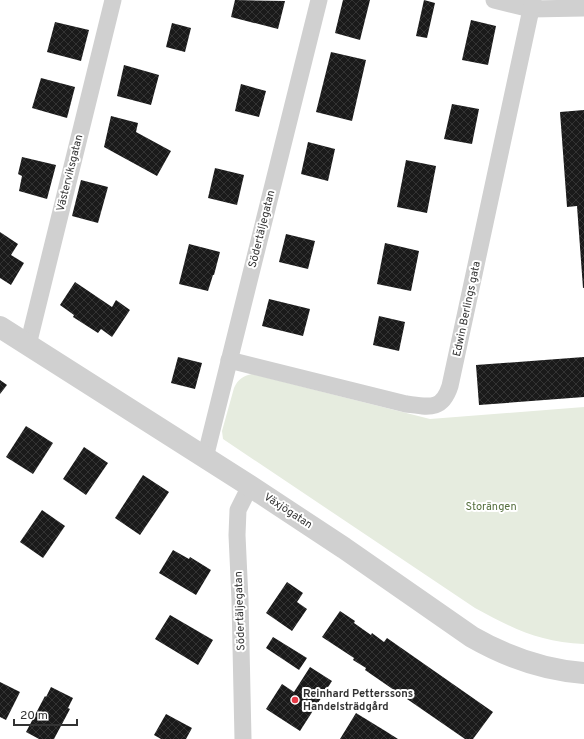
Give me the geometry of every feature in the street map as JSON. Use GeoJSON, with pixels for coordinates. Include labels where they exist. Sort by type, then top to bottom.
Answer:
{"type":"FeatureCollection","features":[{"type":"Feature","properties":{"kind":"street","name":"Västerviksgatan"},"geometry":{"type":"LineString","coordinates":[[28,346],[112,0]]}},
{"type":"Feature","properties":{"kind":"street","name":"Södertäljegatan"},"geometry":{"type":"LineString","coordinates":[[205,458],[319,0]]}},
{"type":"Feature","properties":{"kind":"street"},"geometry":{"type":"LineString","coordinates":[[494,0],[584,8]]}},
{"type":"Feature","properties":{"kind":"street","name":"Edwin Berlings gata"},"geometry":{"type":"LineString","coordinates":[[229,360],[406,404],[425,407],[440,404],[444,400],[450,386],[532,4]]}},
{"type":"Feature","properties":{"kind":"street","name":"Växjögatan"},"geometry":{"type":"LineString","coordinates":[[0,327],[250,486],[344,548],[472,637],[494,650],[530,663],[566,672],[584,673]]}},
{"type":"Feature","properties":{"kind":"street","name":"Södertäljegatan"},"geometry":{"type":"LineString","coordinates":[[243,739],[237,535],[238,510],[250,486]]}},
{"type":"Feature","properties":{"kind":"green space","name":"Storängen"},"geometry":{"type":"Polygon","coordinates":[[[252,374],[430,419],[584,407],[584,644],[568,643],[527,633],[475,608],[223,439],[222,431],[234,388],[241,378],[252,374]]]}},
{"type":"Feature","properties":{"kind":"building"},"geometry":{"type":"Polygon","coordinates":[[[235,0],[285,1],[278,29],[231,17],[235,0]]]}},
{"type":"Feature","properties":{"kind":"building"},"geometry":{"type":"Polygon","coordinates":[[[343,0],[370,0],[360,40],[335,33],[343,0]]]}},
{"type":"Feature","properties":{"kind":"building"},"geometry":{"type":"Polygon","coordinates":[[[424,0],[435,3],[427,38],[416,36],[424,0]]]}},
{"type":"Feature","properties":{"kind":"building"},"geometry":{"type":"Polygon","coordinates":[[[471,20],[496,26],[488,65],[462,60],[471,20]]]}},
{"type":"Feature","properties":{"kind":"building"},"geometry":{"type":"Polygon","coordinates":[[[55,22],[89,30],[81,61],[47,52],[55,22]]]}},
{"type":"Feature","properties":{"kind":"building"},"geometry":{"type":"Polygon","coordinates":[[[172,23],[191,28],[185,52],[166,47],[172,23]]]}},
{"type":"Feature","properties":{"kind":"building"},"geometry":{"type":"Polygon","coordinates":[[[331,52],[366,60],[352,121],[316,112],[331,52]]]}},
{"type":"Feature","properties":{"kind":"building"},"geometry":{"type":"Polygon","coordinates":[[[124,65],[159,75],[151,105],[117,96],[124,65]]]}},
{"type":"Feature","properties":{"kind":"building"},"geometry":{"type":"Polygon","coordinates":[[[41,78],[75,87],[67,118],[32,108],[41,78]]]}},
{"type":"Feature","properties":{"kind":"building"},"geometry":{"type":"Polygon","coordinates":[[[241,84],[266,91],[259,117],[235,111],[241,84]]]}},
{"type":"Feature","properties":{"kind":"building"},"geometry":{"type":"Polygon","coordinates":[[[452,104],[479,109],[472,144],[444,139],[452,104]]]}},
{"type":"Feature","properties":{"kind":"building"},"geometry":{"type":"Polygon","coordinates":[[[584,110],[583,288],[577,206],[567,207],[560,112],[584,110]]]}},
{"type":"Feature","properties":{"kind":"building"},"geometry":{"type":"Polygon","coordinates":[[[111,116],[138,123],[136,132],[171,151],[157,176],[104,147],[111,116]]]}},
{"type":"Feature","properties":{"kind":"building"},"geometry":{"type":"Polygon","coordinates":[[[308,142],[335,149],[328,181],[301,174],[308,142]]]}},
{"type":"Feature","properties":{"kind":"building"},"geometry":{"type":"Polygon","coordinates":[[[22,157],[56,165],[47,199],[19,191],[22,176],[18,174],[22,157]]]}},
{"type":"Feature","properties":{"kind":"building"},"geometry":{"type":"Polygon","coordinates":[[[406,160],[436,166],[427,213],[397,207],[406,160]]]}},
{"type":"Feature","properties":{"kind":"building"},"geometry":{"type":"Polygon","coordinates":[[[215,168],[244,175],[237,205],[208,198],[215,168]]]}},
{"type":"Feature","properties":{"kind":"building"},"geometry":{"type":"Polygon","coordinates":[[[81,180],[108,187],[98,223],[72,216],[81,180]]]}},
{"type":"Feature","properties":{"kind":"building"},"geometry":{"type":"Polygon","coordinates":[[[0,232],[18,244],[11,255],[24,263],[11,285],[0,278],[0,232]]]}},
{"type":"Feature","properties":{"kind":"building"},"geometry":{"type":"Polygon","coordinates":[[[286,234],[315,241],[308,269],[279,262],[286,234]]]}},
{"type":"Feature","properties":{"kind":"building"},"geometry":{"type":"Polygon","coordinates":[[[385,243],[419,251],[411,291],[377,284],[385,243]]]}},
{"type":"Feature","properties":{"kind":"building"},"geometry":{"type":"Polygon","coordinates":[[[189,244],[220,252],[208,291],[179,284],[189,244]]]}},
{"type":"Feature","properties":{"kind":"building"},"geometry":{"type":"Polygon","coordinates":[[[75,282],[112,307],[116,300],[130,310],[112,337],[101,329],[98,333],[73,317],[74,315],[60,305],[75,282]]]}},
{"type":"Feature","properties":{"kind":"building"},"geometry":{"type":"Polygon","coordinates":[[[269,299],[310,309],[303,336],[262,326],[269,299]]]}},
{"type":"Feature","properties":{"kind":"building"},"geometry":{"type":"Polygon","coordinates":[[[379,316],[405,322],[399,351],[373,345],[379,316]]]}},
{"type":"Feature","properties":{"kind":"building"},"geometry":{"type":"Polygon","coordinates":[[[178,357],[202,363],[195,389],[171,383],[178,357]]]}},
{"type":"Feature","properties":{"kind":"building"},"geometry":{"type":"Polygon","coordinates":[[[584,357],[584,397],[479,405],[476,365],[584,357]]]}},
{"type":"Feature","properties":{"kind":"building"},"geometry":{"type":"Polygon","coordinates":[[[0,380],[7,385],[0,394],[0,380]]]}},
{"type":"Feature","properties":{"kind":"building"},"geometry":{"type":"Polygon","coordinates":[[[26,426],[53,443],[33,474],[6,457],[26,426]]]}},
{"type":"Feature","properties":{"kind":"building"},"geometry":{"type":"Polygon","coordinates":[[[84,447],[108,463],[86,495],[63,479],[84,447]]]}},
{"type":"Feature","properties":{"kind":"building"},"geometry":{"type":"Polygon","coordinates":[[[143,475],[169,492],[140,535],[115,518],[143,475]]]}},
{"type":"Feature","properties":{"kind":"building"},"geometry":{"type":"Polygon","coordinates":[[[42,510],[65,526],[43,558],[20,542],[42,510]]]}},
{"type":"Feature","properties":{"kind":"building"},"geometry":{"type":"Polygon","coordinates":[[[173,550],[189,559],[190,557],[211,570],[196,595],[159,573],[173,550]]]}},
{"type":"Feature","properties":{"kind":"building"},"geometry":{"type":"Polygon","coordinates":[[[287,582],[303,593],[297,602],[307,609],[292,631],[266,613],[287,582]]]}},
{"type":"Feature","properties":{"kind":"building"},"geometry":{"type":"Polygon","coordinates":[[[340,611],[355,621],[354,623],[371,635],[372,633],[384,642],[387,638],[493,712],[473,739],[465,739],[365,670],[366,668],[353,660],[354,658],[322,637],[340,611]]]}},
{"type":"Feature","properties":{"kind":"building"},"geometry":{"type":"Polygon","coordinates":[[[170,615],[213,640],[198,665],[155,639],[170,615]]]}},
{"type":"Feature","properties":{"kind":"building"},"geometry":{"type":"Polygon","coordinates":[[[273,637],[307,658],[299,670],[266,648],[273,637]]]}},
{"type":"Feature","properties":{"kind":"building","name":"Reinhard Petterssons Handelsträdgård"},"geometry":{"type":"Polygon","coordinates":[[[310,667],[332,681],[300,731],[266,709],[282,684],[294,692],[310,667]]]}},
{"type":"Feature","properties":{"kind":"building"},"geometry":{"type":"Polygon","coordinates":[[[0,682],[20,692],[6,720],[0,717],[0,682]]]}},
{"type":"Feature","properties":{"kind":"building"},"geometry":{"type":"Polygon","coordinates":[[[51,687],[73,698],[68,708],[70,709],[54,739],[39,739],[26,732],[51,687]]]}},
{"type":"Feature","properties":{"kind":"building"},"geometry":{"type":"Polygon","coordinates":[[[356,713],[387,732],[398,739],[340,739],[356,713]]]}},
{"type":"Feature","properties":{"kind":"building"},"geometry":{"type":"Polygon","coordinates":[[[166,714],[192,728],[186,739],[161,739],[154,735],[166,714]]]}},
{"type":"Feature","properties":{"kind":"place","name":"Reinhard Petterssons Handelsträdgård"},"geometry":{"type":"Point","coordinates":[295,700]}}]}
